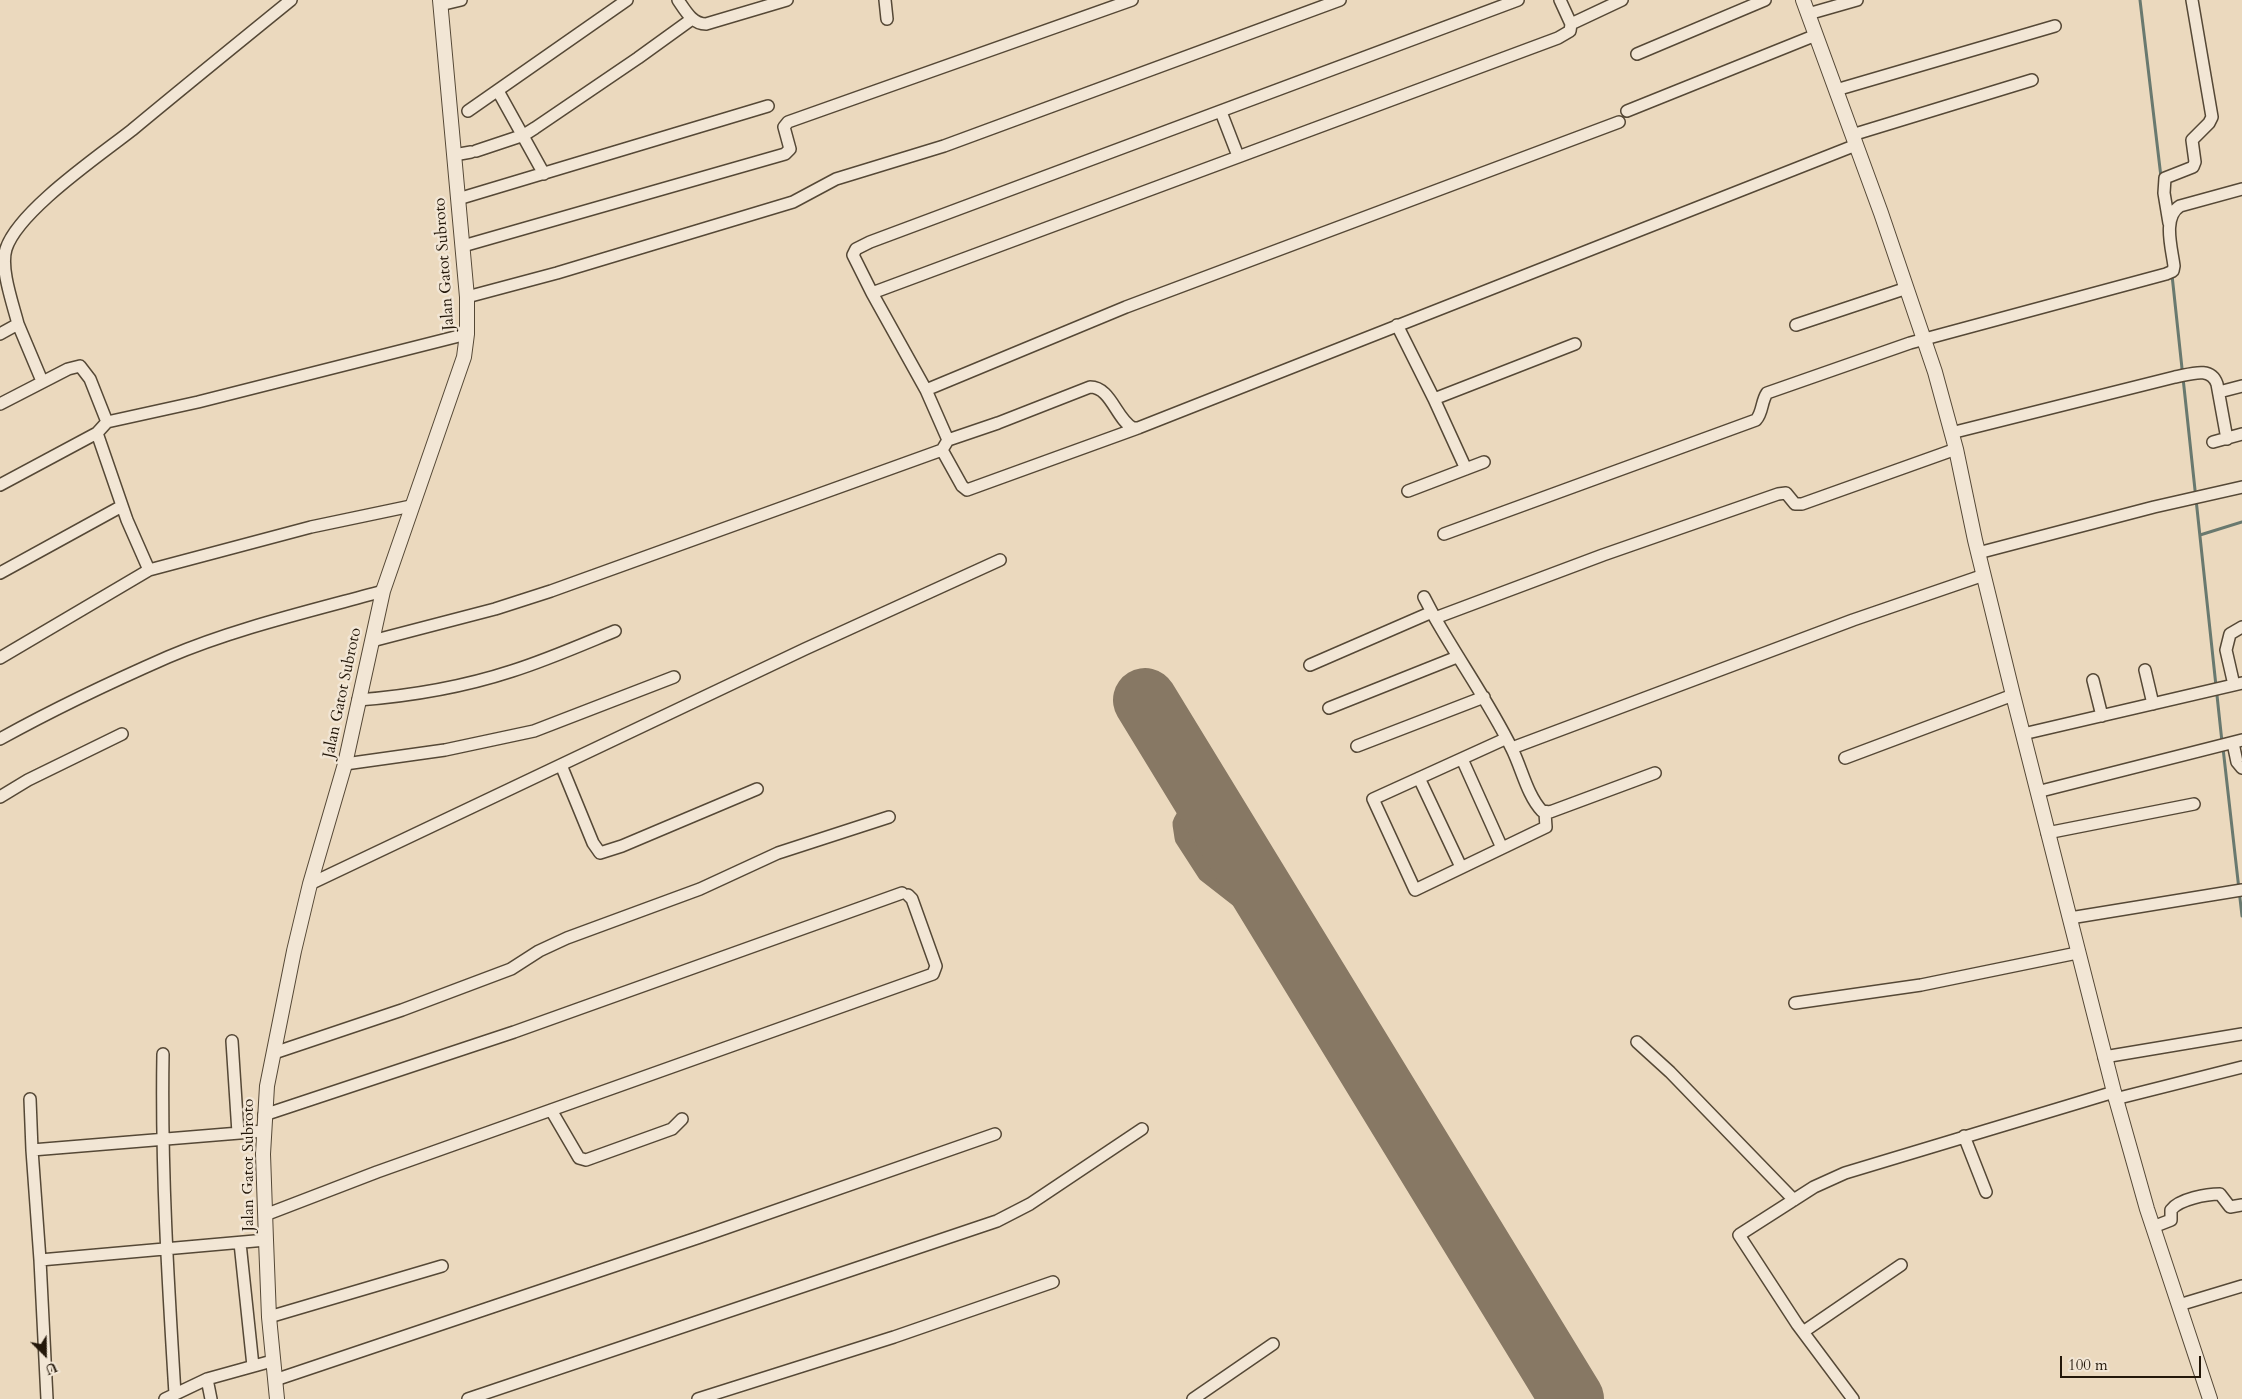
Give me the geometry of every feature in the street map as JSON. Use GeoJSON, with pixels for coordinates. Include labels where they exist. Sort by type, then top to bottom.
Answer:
{"type":"FeatureCollection","features":[{"type":"Feature","properties":{"kind":"street"},"geometry":{"type":"LineString","coordinates":[[42,381],[18,324],[5,260],[9,244],[20,226],[48,198],[291,0]]}},
{"type":"Feature","properties":{"kind":"street"},"geometry":{"type":"LineString","coordinates":[[440,3],[461,0]]}},
{"type":"Feature","properties":{"kind":"street"},"geometry":{"type":"LineString","coordinates":[[460,115],[498,91],[627,0]]}},
{"type":"Feature","properties":{"kind":"street"},"geometry":{"type":"LineString","coordinates":[[678,0],[692,19],[706,24],[788,0]]}},
{"type":"Feature","properties":{"kind":"street"},"geometry":{"type":"LineString","coordinates":[[885,0],[888,19]]}},
{"type":"Feature","properties":{"kind":"street"},"geometry":{"type":"LineString","coordinates":[[463,246],[785,154],[790,149],[784,127],[788,122],[1132,0]]}},
{"type":"Feature","properties":{"kind":"street"},"geometry":{"type":"LineString","coordinates":[[467,297],[557,273],[793,202],[836,179],[944,146],[1340,0]]}},
{"type":"Feature","properties":{"kind":"street"},"geometry":{"type":"LineString","coordinates":[[1518,0],[861,245],[854,250],[853,255],[872,293],[926,390],[945,445],[962,486],[967,490],[1138,428],[1854,140],[2032,80]]}},
{"type":"Feature","properties":{"kind":"street"},"geometry":{"type":"LineString","coordinates":[[872,293],[1558,38],[1570,31],[1571,24],[1560,0]]}},
{"type":"Feature","properties":{"kind":"street"},"geometry":{"type":"LineString","coordinates":[[1571,24],[1622,0]]}},
{"type":"Feature","properties":{"kind":"street"},"geometry":{"type":"LineString","coordinates":[[1637,54],[1765,0]]}},
{"type":"Feature","properties":{"kind":"street"},"geometry":{"type":"LineString","coordinates":[[1803,0],[1925,339],[1952,433],[1978,553],[2012,694],[2114,1095],[2153,1227],[2210,1399]]}},
{"type":"Feature","properties":{"kind":"street"},"geometry":{"type":"LineString","coordinates":[[1808,14],[1857,0]]}},
{"type":"Feature","properties":{"kind":"street"},"geometry":{"type":"LineString","coordinates":[[2170,225],[2165,212],[2163,187],[2165,178],[2193,167],[2195,162],[2192,140],[2209,123],[2212,117],[2192,0]]}},
{"type":"Feature","properties":{"kind":"street","name":"Jalan Gatot Subroto"},"geometry":{"type":"LineString","coordinates":[[277,1399],[269,1317],[265,1215],[264,1115],[267,1086],[294,951],[310,884],[345,764],[383,591],[411,506],[454,389],[465,351],[467,334],[467,297],[454,155],[460,115],[440,3]]}},
{"type":"Feature","properties":{"kind":"street"},"geometry":{"type":"LineString","coordinates":[[454,155],[473,152],[524,135],[692,19]]}},
{"type":"Feature","properties":{"kind":"street"},"geometry":{"type":"LineString","coordinates":[[1836,90],[2055,26]]}},
{"type":"Feature","properties":{"kind":"street"},"geometry":{"type":"LineString","coordinates":[[1627,111],[1816,35]]}},
{"type":"Feature","properties":{"kind":"street"},"geometry":{"type":"LineString","coordinates":[[498,91],[544,174]]}},
{"type":"Feature","properties":{"kind":"street"},"geometry":{"type":"LineString","coordinates":[[458,199],[768,106]]}},
{"type":"Feature","properties":{"kind":"street"},"geometry":{"type":"LineString","coordinates":[[1221,112],[1238,156]]}},
{"type":"Feature","properties":{"kind":"street"},"geometry":{"type":"LineString","coordinates":[[926,390],[1126,307],[1620,122]]}},
{"type":"Feature","properties":{"kind":"street"},"geometry":{"type":"LineString","coordinates":[[1444,534],[1756,420],[1761,414],[1763,399],[1767,393],[1925,339],[2169,272],[2174,266],[2170,225],[2171,214],[2180,206],[2242,189]]}},
{"type":"Feature","properties":{"kind":"street"},"geometry":{"type":"LineString","coordinates":[[1796,325],[1907,288]]}},
{"type":"Feature","properties":{"kind":"street"},"geometry":{"type":"LineString","coordinates":[[0,334],[18,324]]}},
{"type":"Feature","properties":{"kind":"street"},"geometry":{"type":"LineString","coordinates":[[1397,324],[1466,469]]}},
{"type":"Feature","properties":{"kind":"street"},"geometry":{"type":"LineString","coordinates":[[0,486],[97,432],[107,422],[198,402],[467,334]]}},
{"type":"Feature","properties":{"kind":"street"},"geometry":{"type":"LineString","coordinates":[[1434,399],[1575,344]]}},
{"type":"Feature","properties":{"kind":"street"},"geometry":{"type":"LineString","coordinates":[[0,404],[42,381],[74,367],[84,368],[107,422]]}},
{"type":"Feature","properties":{"kind":"street"},"geometry":{"type":"LineString","coordinates":[[1952,433],[2175,377],[2207,372],[2216,379],[2227,438]]}},
{"type":"Feature","properties":{"kind":"street"},"geometry":{"type":"LineString","coordinates":[[2219,392],[2242,386]]}},
{"type":"Feature","properties":{"kind":"street"},"geometry":{"type":"LineString","coordinates":[[372,641],[495,610],[945,445],[1090,387],[1100,390],[1126,423],[1133,428],[1138,428]]}},
{"type":"Feature","properties":{"kind":"street"},"geometry":{"type":"LineString","coordinates":[[97,432],[122,506],[149,570]]}},
{"type":"Feature","properties":{"kind":"street"},"geometry":{"type":"LineString","coordinates":[[2213,442],[2242,434]]}},
{"type":"Feature","properties":{"kind":"street"},"geometry":{"type":"LineString","coordinates":[[1310,665],[1433,615],[1778,494],[1786,493],[1795,504],[1802,504],[1956,449]]}},
{"type":"Feature","properties":{"kind":"street"},"geometry":{"type":"LineString","coordinates":[[1408,491],[1484,462]]}},
{"type":"Feature","properties":{"kind":"street"},"geometry":{"type":"LineString","coordinates":[[1978,553],[2242,487]]}},
{"type":"Feature","properties":{"kind":"street"},"geometry":{"type":"LineString","coordinates":[[0,573],[122,506]]}},
{"type":"Feature","properties":{"kind":"street"},"geometry":{"type":"LineString","coordinates":[[0,658],[149,570],[311,527],[411,506]]}},
{"type":"Feature","properties":{"kind":"street"},"geometry":{"type":"LineString","coordinates":[[310,884],[804,649],[1000,560]]}},
{"type":"Feature","properties":{"kind":"street"},"geometry":{"type":"LineString","coordinates":[[1424,597],[1433,615],[1484,697],[1509,743],[1535,803],[1545,813],[1546,827],[1414,890],[1373,799],[1462,759],[1509,743],[1599,713],[1853,620],[1984,575]]}},
{"type":"Feature","properties":{"kind":"street"},"geometry":{"type":"LineString","coordinates":[[0,739],[115,681],[168,657],[234,634],[383,591]]}},
{"type":"Feature","properties":{"kind":"street"},"geometry":{"type":"LineString","coordinates":[[2023,734],[2238,684],[2226,644],[2230,634],[2242,627]]}},
{"type":"Feature","properties":{"kind":"street"},"geometry":{"type":"LineString","coordinates":[[358,700],[420,693],[482,680],[536,663],[615,631]]}},
{"type":"Feature","properties":{"kind":"street"},"geometry":{"type":"LineString","coordinates":[[1329,708],[1458,656]]}},
{"type":"Feature","properties":{"kind":"street"},"geometry":{"type":"LineString","coordinates":[[2145,670],[2153,704]]}},
{"type":"Feature","properties":{"kind":"street"},"geometry":{"type":"LineString","coordinates":[[345,764],[445,750],[534,731],[674,677]]}},
{"type":"Feature","properties":{"kind":"street"},"geometry":{"type":"LineString","coordinates":[[2093,680],[2102,716]]}},
{"type":"Feature","properties":{"kind":"street"},"geometry":{"type":"LineString","coordinates":[[1845,758],[2012,694]]}},
{"type":"Feature","properties":{"kind":"street"},"geometry":{"type":"LineString","coordinates":[[1357,746],[1484,697]]}},
{"type":"Feature","properties":{"kind":"street"},"geometry":{"type":"LineString","coordinates":[[0,797],[28,780],[122,734]]}},
{"type":"Feature","properties":{"kind":"street"},"geometry":{"type":"LineString","coordinates":[[2037,792],[2237,741],[2237,762],[2242,768]]}},
{"type":"Feature","properties":{"kind":"street"},"geometry":{"type":"LineString","coordinates":[[1462,759],[1502,848]]}},
{"type":"Feature","properties":{"kind":"street"},"geometry":{"type":"LineString","coordinates":[[561,765],[593,843],[600,853],[622,846],[757,789]]}},
{"type":"Feature","properties":{"kind":"street"},"geometry":{"type":"LineString","coordinates":[[1545,813],[1655,773]]}},
{"type":"Feature","properties":{"kind":"street"},"geometry":{"type":"LineString","coordinates":[[1419,778],[1461,867]]}},
{"type":"Feature","properties":{"kind":"street"},"geometry":{"type":"LineString","coordinates":[[2047,833],[2194,804]]}},
{"type":"Feature","properties":{"kind":"street"},"geometry":{"type":"LineString","coordinates":[[274,1052],[402,1010],[511,969],[539,951],[567,938],[700,889],[778,853],[889,817]]}},
{"type":"Feature","properties":{"kind":"street"},"geometry":{"type":"LineString","coordinates":[[2070,918],[2242,890]]}},
{"type":"Feature","properties":{"kind":"street"},"geometry":{"type":"LineString","coordinates":[[264,1115],[514,1032],[905,894],[912,898],[936,966],[933,974],[378,1172],[265,1215]]}},
{"type":"Feature","properties":{"kind":"street"},"geometry":{"type":"LineString","coordinates":[[1795,1003],[1920,985],[2077,953]]}},
{"type":"Feature","properties":{"kind":"street"},"geometry":{"type":"LineString","coordinates":[[2104,1057],[2242,1034]]}},
{"type":"Feature","properties":{"kind":"street"},"geometry":{"type":"LineString","coordinates":[[232,1041],[238,1132]]}},
{"type":"Feature","properties":{"kind":"street"},"geometry":{"type":"LineString","coordinates":[[1637,1042],[1670,1072],[1794,1200]]}},
{"type":"Feature","properties":{"kind":"street"},"geometry":{"type":"LineString","coordinates":[[163,1054],[161,1140],[170,1397],[208,1379],[272,1361]]}},
{"type":"Feature","properties":{"kind":"street"},"geometry":{"type":"LineString","coordinates":[[1853,1399],[1803,1332],[1739,1235],[1814,1187],[1845,1173],[1964,1136],[2114,1095],[2242,1067]]}},
{"type":"Feature","properties":{"kind":"street"},"geometry":{"type":"LineString","coordinates":[[30,1099],[48,1399]]}},
{"type":"Feature","properties":{"kind":"street"},"geometry":{"type":"LineString","coordinates":[[552,1110],[580,1158],[586,1160],[672,1129],[682,1119]]}},
{"type":"Feature","properties":{"kind":"street"},"geometry":{"type":"LineString","coordinates":[[468,1399],[997,1221],[1030,1204],[1142,1129]]}},
{"type":"Feature","properties":{"kind":"street"},"geometry":{"type":"LineString","coordinates":[[32,1150],[238,1132],[264,1132]]}},
{"type":"Feature","properties":{"kind":"street"},"geometry":{"type":"LineString","coordinates":[[274,1380],[700,1238],[995,1134]]}},
{"type":"Feature","properties":{"kind":"street"},"geometry":{"type":"LineString","coordinates":[[1964,1136],[1986,1192]]}},
{"type":"Feature","properties":{"kind":"street"},"geometry":{"type":"LineString","coordinates":[[2153,1227],[2171,1220],[2171,1210],[2175,1206],[2204,1196],[2218,1194],[2222,1196],[2230,1207],[2242,1205]]}},
{"type":"Feature","properties":{"kind":"street"},"geometry":{"type":"LineString","coordinates":[[40,1260],[266,1240]]}},
{"type":"Feature","properties":{"kind":"street"},"geometry":{"type":"LineString","coordinates":[[240,1243],[252,1366]]}},
{"type":"Feature","properties":{"kind":"street"},"geometry":{"type":"LineString","coordinates":[[1803,1332],[1901,1265]]}},
{"type":"Feature","properties":{"kind":"street"},"geometry":{"type":"LineString","coordinates":[[269,1317],[442,1266]]}},
{"type":"Feature","properties":{"kind":"street"},"geometry":{"type":"LineString","coordinates":[[698,1399],[894,1337],[1053,1282]]}},
{"type":"Feature","properties":{"kind":"street"},"geometry":{"type":"LineString","coordinates":[[2180,1308],[2242,1286]]}},
{"type":"Feature","properties":{"kind":"street"},"geometry":{"type":"LineString","coordinates":[[2180,1308],[2242,1292]]}},
{"type":"Feature","properties":{"kind":"street"},"geometry":{"type":"LineString","coordinates":[[1192,1399],[1273,1344]]}},
{"type":"Feature","properties":{"kind":"street"},"geometry":{"type":"LineString","coordinates":[[208,1379],[212,1399]]}},
{"type":"Feature","properties":{"kind":"waterway"},"geometry":{"type":"LineString","coordinates":[[2140,0],[2161,177]]}},
{"type":"Feature","properties":{"kind":"waterway"},"geometry":{"type":"LineString","coordinates":[[2172,275],[2222,742]]}},
{"type":"Feature","properties":{"kind":"waterway"},"geometry":{"type":"LineString","coordinates":[[2200,535],[2242,522]]}},
{"type":"Feature","properties":{"kind":"waterway"},"geometry":{"type":"LineString","coordinates":[[2223,748],[2242,916]]}},
{"type":"Feature","properties":{"kind":"taxiway"},"geometry":{"type":"LineString","coordinates":[[1207,803],[1189,817],[1185,824],[1187,837],[1209,871],[1259,910],[1293,943]]}},
{"type":"Feature","properties":{"kind":"runway"},"geometry":{"type":"LineString","coordinates":[[1145,700],[1572,1399]]}}]}
